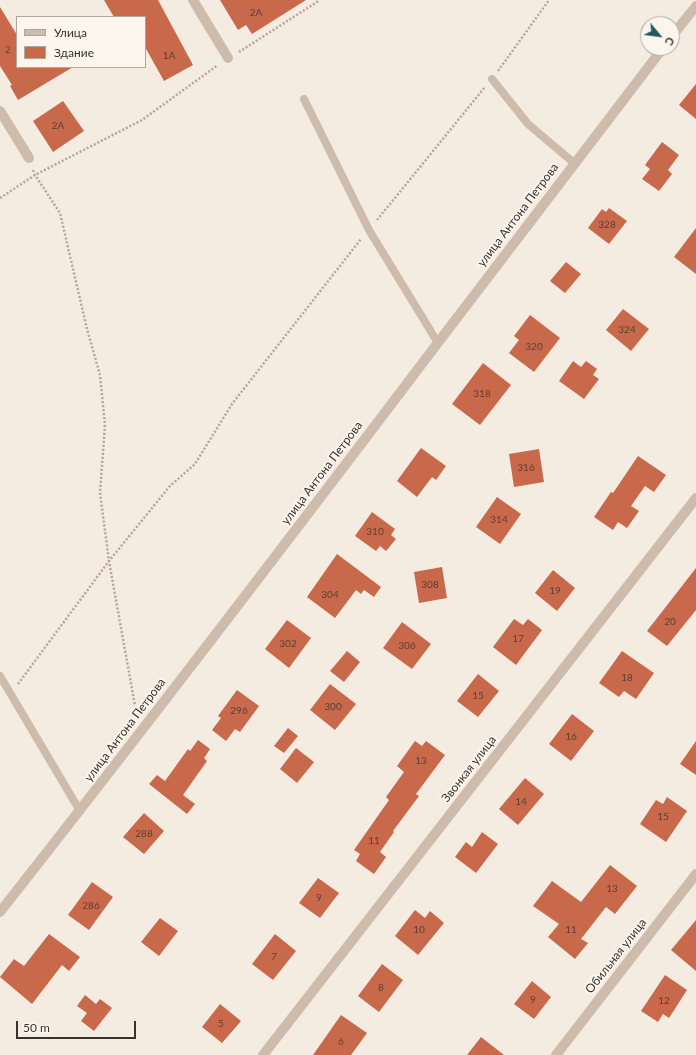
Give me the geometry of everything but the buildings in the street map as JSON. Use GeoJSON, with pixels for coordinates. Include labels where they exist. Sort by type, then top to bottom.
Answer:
{"type":"FeatureCollection","features":[{"type":"Feature","properties":{"kind":"street"},"geometry":{"type":"LineString","coordinates":[[194,0],[228,58]]}},
{"type":"Feature","properties":{"kind":"street"},"geometry":{"type":"LineString","coordinates":[[680,26],[696,6]]}},
{"type":"Feature","properties":{"kind":"street","name":"улица Антона Петрова"},"geometry":{"type":"LineString","coordinates":[[0,912],[140,733],[657,56]]}},
{"type":"Feature","properties":{"kind":"street"},"geometry":{"type":"LineString","coordinates":[[0,111],[29,158]]}},
{"type":"Feature","properties":{"kind":"street","name":"Звонкая улица"},"geometry":{"type":"LineString","coordinates":[[263,1055],[696,498]]}},
{"type":"Feature","properties":{"kind":"street","name":"Обильная улица"},"geometry":{"type":"LineString","coordinates":[[556,1055],[696,874]]}},
{"type":"Feature","properties":{"kind":"lane"},"geometry":{"type":"LineString","coordinates":[[492,79],[528,124],[574,163]]}},
{"type":"Feature","properties":{"kind":"lane"},"geometry":{"type":"LineString","coordinates":[[304,99],[369,230],[438,343]]}},
{"type":"Feature","properties":{"kind":"lane"},"geometry":{"type":"LineString","coordinates":[[0,676],[80,811]]}},
{"type":"Feature","properties":{"kind":"path"},"geometry":{"type":"LineString","coordinates":[[0,198],[35,176],[142,120],[228,58],[320,0]]}},
{"type":"Feature","properties":{"kind":"path"},"geometry":{"type":"LineString","coordinates":[[10,694],[109,561],[170,486],[195,464],[232,404],[369,230],[492,79],[549,0]]}},
{"type":"Feature","properties":{"kind":"path"},"geometry":{"type":"LineString","coordinates":[[35,176],[60,213],[87,329],[100,375],[105,425],[100,493],[109,561],[140,733]]}}]}
